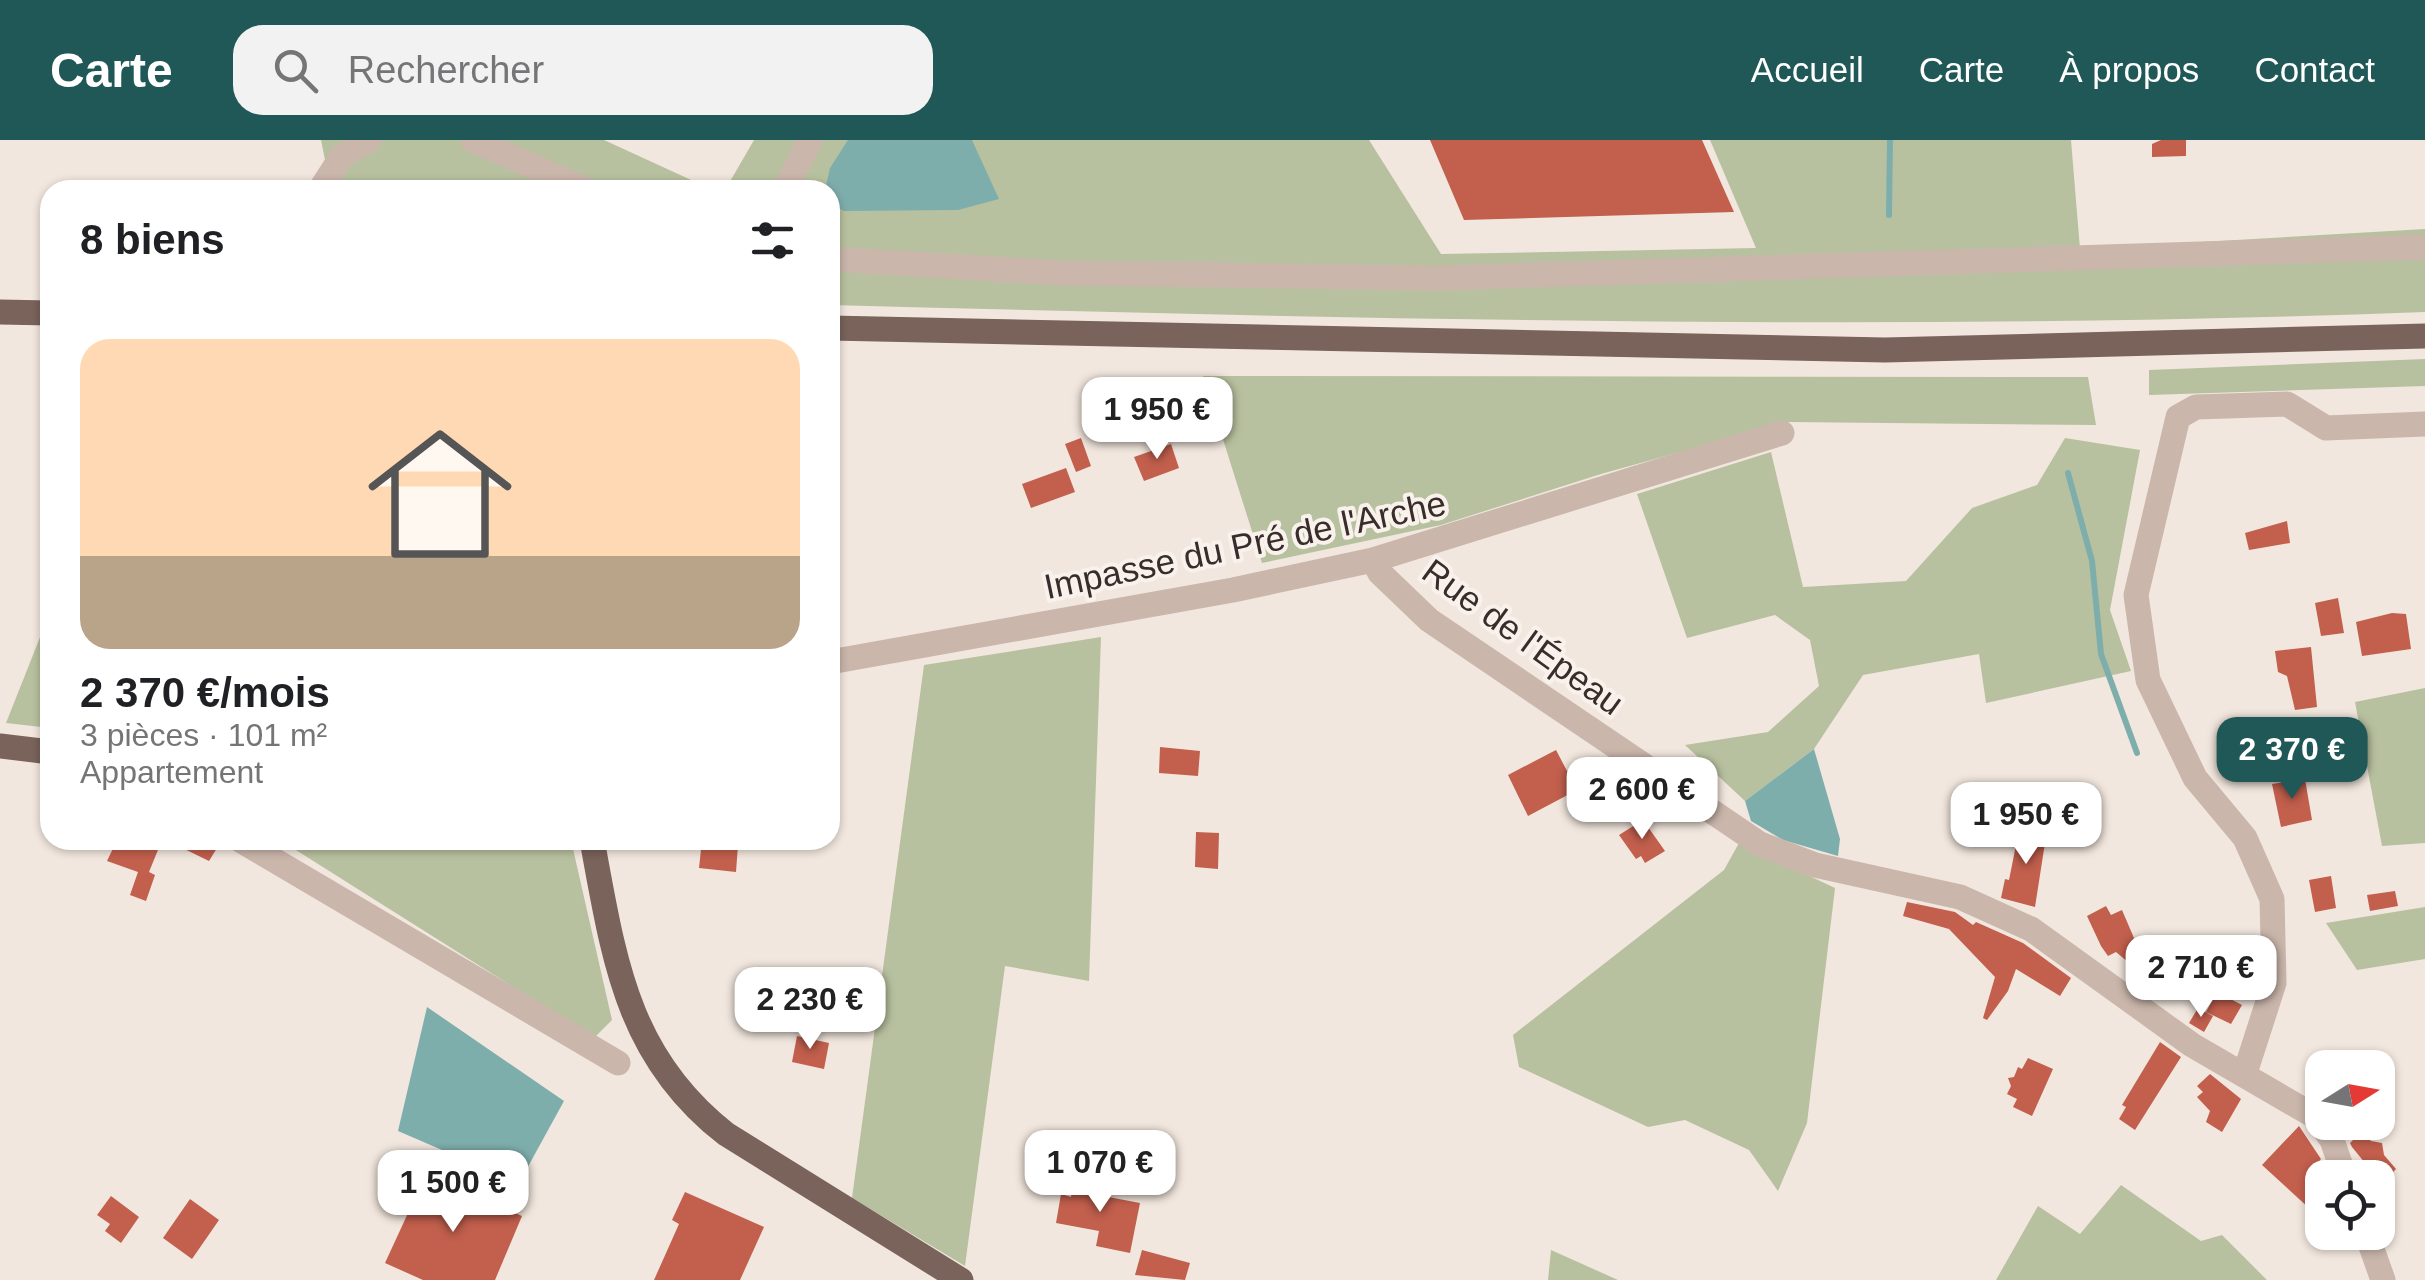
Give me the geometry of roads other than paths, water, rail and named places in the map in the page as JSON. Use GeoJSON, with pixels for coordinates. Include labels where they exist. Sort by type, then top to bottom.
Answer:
{"type":"FeatureCollection","features":[{"type":"Feature","properties":{"kind":"main road"},"geometry":{"type":"LineString","coordinates":[[0,312],[40,313]]}},
{"type":"Feature","properties":{"kind":"main road"},"geometry":{"type":"LineString","coordinates":[[840,328],[1884,350],[2425,336]]}},
{"type":"Feature","properties":{"kind":"main road"},"geometry":{"type":"LineString","coordinates":[[0,746],[40,751]]}},
{"type":"Feature","properties":{"kind":"main road"},"geometry":{"type":"LineString","coordinates":[[594,850],[626,999],[668,1078],[696,1110],[726,1134],[961,1280]]}},
{"type":"Feature","properties":{"kind":"street"},"geometry":{"type":"LineString","coordinates":[[324,180],[336,148],[369,140]]}},
{"type":"Feature","properties":{"kind":"street"},"geometry":{"type":"LineString","coordinates":[[474,140],[564,180]]}},
{"type":"Feature","properties":{"kind":"street"},"geometry":{"type":"LineString","coordinates":[[790,180],[810,140]]}},
{"type":"Feature","properties":{"kind":"street"},"geometry":{"type":"LineString","coordinates":[[840,260],[918,268],[1141,276],[1438,278],[2425,247]]}},
{"type":"Feature","properties":{"kind":"street"},"geometry":{"type":"LineString","coordinates":[[2245,1072],[2274,983],[2272,899],[2245,838],[2195,778],[2148,680],[2136,594],[2162,472],[2178,418],[2196,408],[2287,404],[2326,428],[2425,424]]}},
{"type":"Feature","properties":{"kind":"street","name":"Impasse du Pré de l'Arche"},"geometry":{"type":"LineString","coordinates":[[840,660],[1233,590],[1373,560],[1782,433]]}},
{"type":"Feature","properties":{"kind":"street","name":"Rue de l'Épeau"},"geometry":{"type":"LineString","coordinates":[[1373,560],[1380,573],[1429,620],[1760,844],[1815,865],[1960,897],[2032,929],[2192,1046],[2245,1072],[2316,1117],[2332,1140],[2339,1160]]}},
{"type":"Feature","properties":{"kind":"street"},"geometry":{"type":"LineString","coordinates":[[257,850],[618,1064]]}},
{"type":"Feature","properties":{"kind":"street"},"geometry":{"type":"LineString","coordinates":[[2373,1250],[2384,1280]]}},
{"type":"Feature","properties":{"kind":"water"},"geometry":{"type":"Polygon","coordinates":[[[848,140],[972,140],[999,199],[958,210],[844,211],[840,209],[840,180],[827,180],[830,168],[848,140]]]}},
{"type":"Feature","properties":{"kind":"water"},"geometry":{"type":"Polygon","coordinates":[[[1814,749],[1840,839],[1838,856],[1783,840],[1751,821],[1745,801],[1814,749]]]}},
{"type":"Feature","properties":{"kind":"water"},"geometry":{"type":"Polygon","coordinates":[[[427,1007],[564,1101],[519,1183],[398,1131],[427,1007]]]}},
{"type":"Feature","properties":{"kind":"waterway"},"geometry":{"type":"LineString","coordinates":[[1889,215],[1890,140]]}},
{"type":"Feature","properties":{"kind":"waterway"},"geometry":{"type":"LineString","coordinates":[[2068,473],[2092,561],[2101,654],[2137,753]]}}]}
